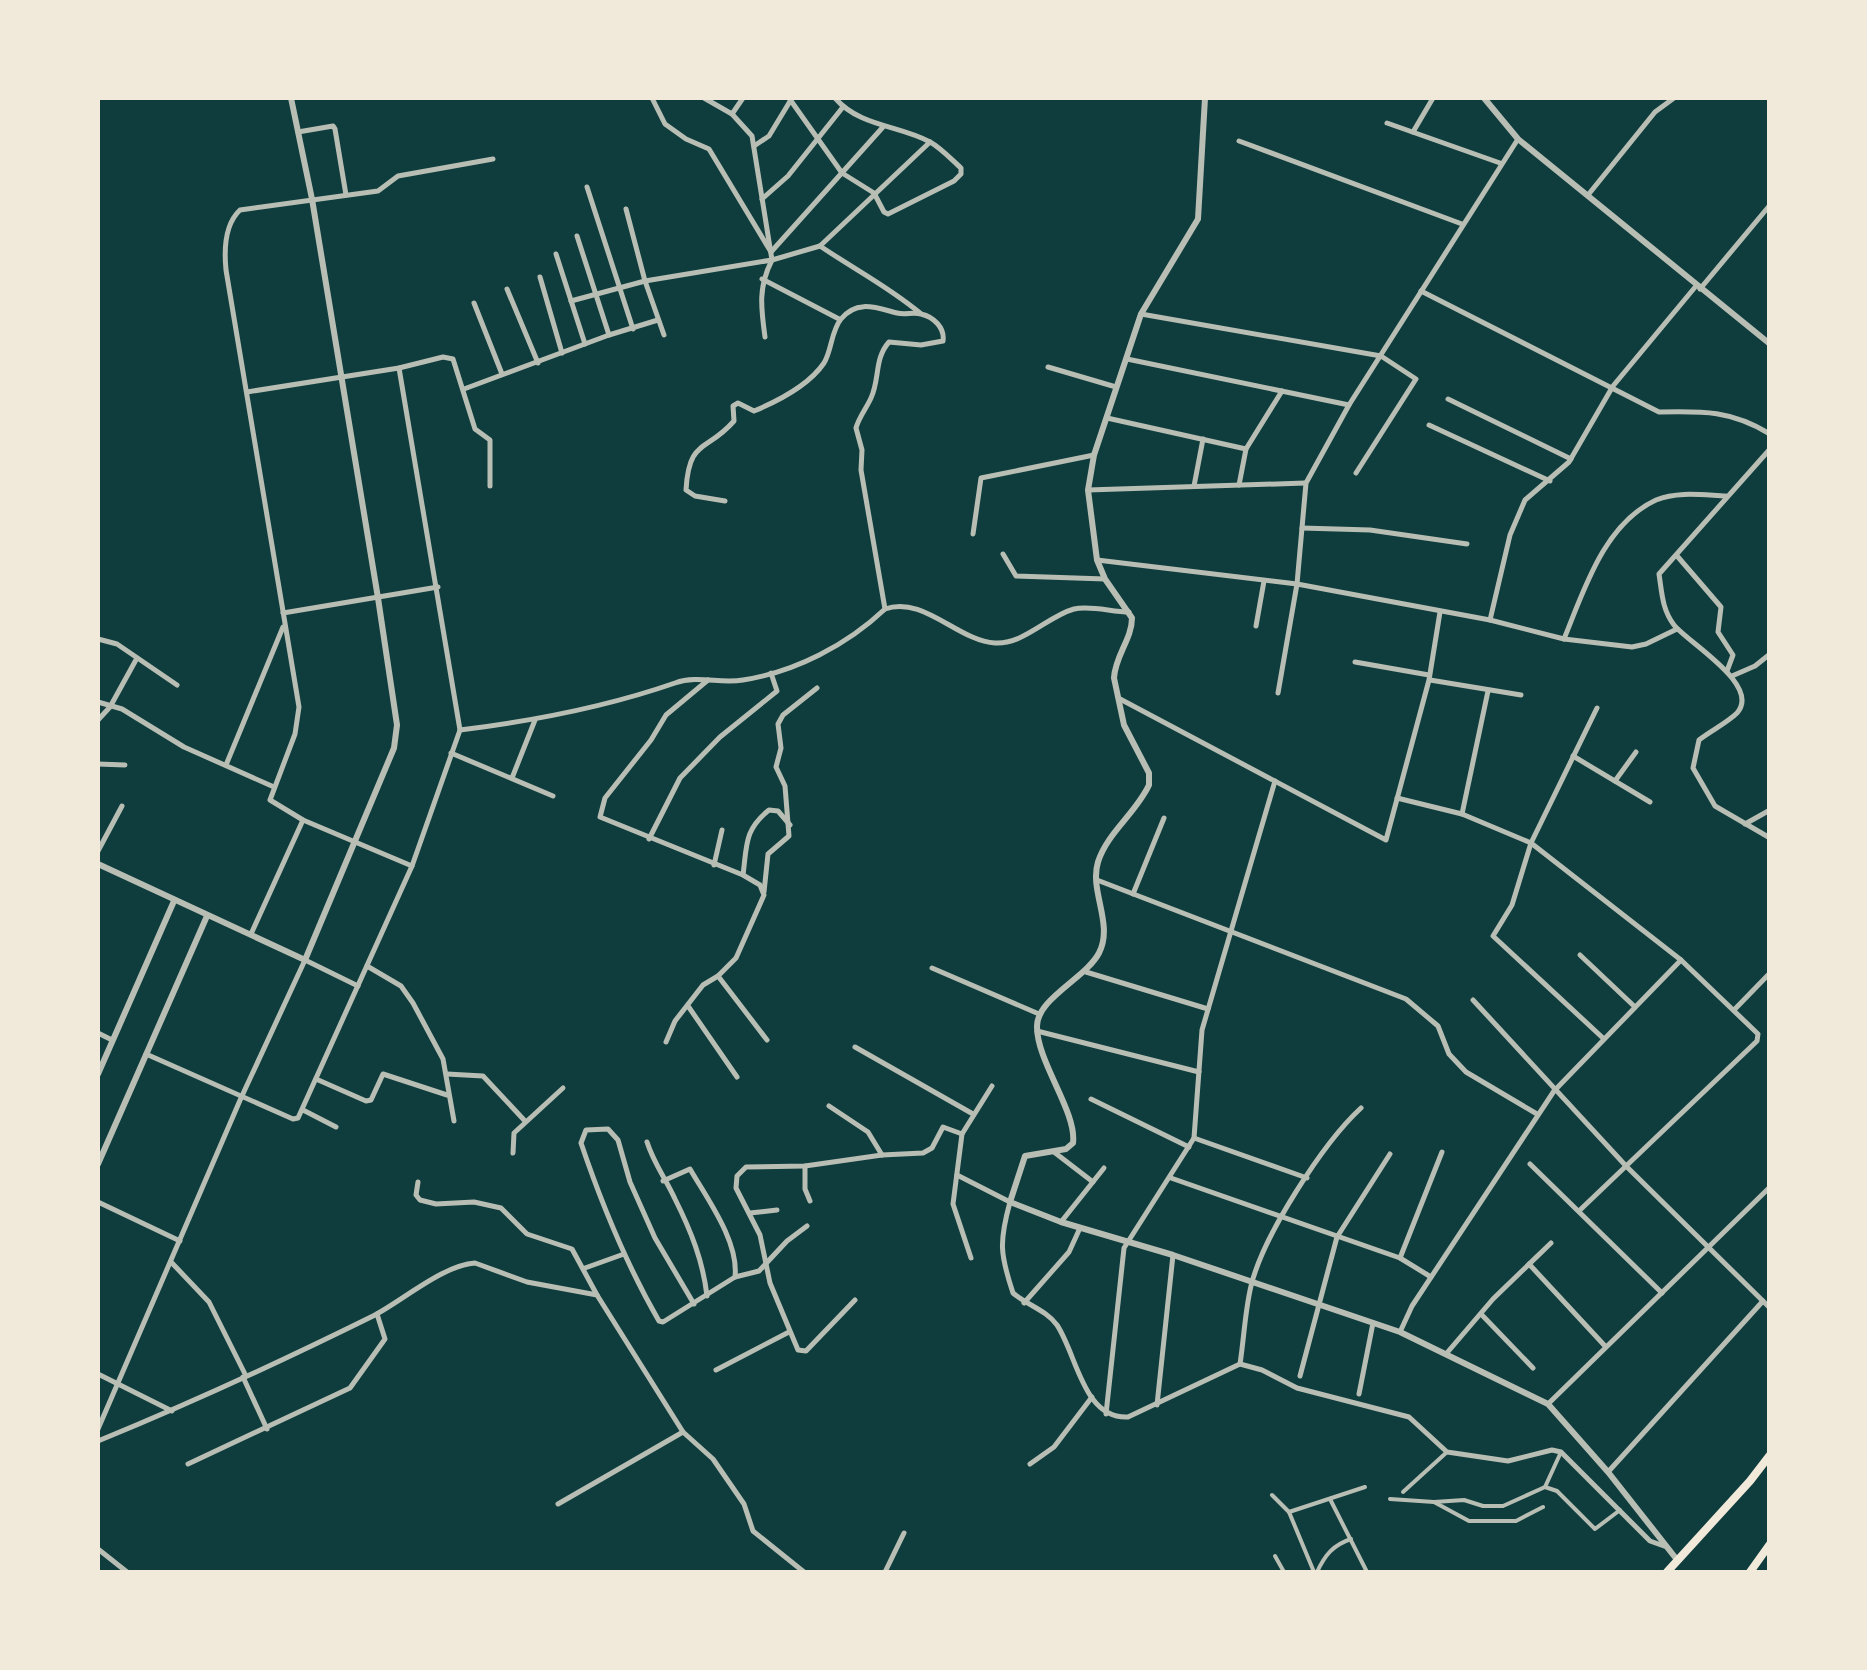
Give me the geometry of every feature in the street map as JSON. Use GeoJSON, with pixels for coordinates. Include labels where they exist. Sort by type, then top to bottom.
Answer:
{"type":"FeatureCollection","features":[{"type":"Feature","properties":{"kind":"main road"},"geometry":{"type":"LineString","coordinates":[[1668,1572],[1770,1455]]}},
{"type":"Feature","properties":{"kind":"main road"},"geometry":{"type":"LineString","coordinates":[[1750,1572],[1770,1544]]}},
{"type":"Feature","properties":{"kind":"street"},"geometry":{"type":"LineString","coordinates":[[98,1429],[356,843],[397,736],[312,199],[291,98]]}},
{"type":"Feature","properties":{"kind":"street"},"geometry":{"type":"LineString","coordinates":[[652,98],[665,124],[709,149],[771,256]]}},
{"type":"Feature","properties":{"kind":"street"},"geometry":{"type":"LineString","coordinates":[[704,98],[744,124],[754,146],[771,256]]}},
{"type":"Feature","properties":{"kind":"street"},"geometry":{"type":"LineString","coordinates":[[732,114],[744,98]]}},
{"type":"Feature","properties":{"kind":"street"},"geometry":{"type":"LineString","coordinates":[[754,146],[768,136],[790,98],[842,174],[874,193],[884,212],[892,214],[954,182],[961,168],[930,142],[883,128],[843,107],[836,98]]}},
{"type":"Feature","properties":{"kind":"street"},"geometry":{"type":"LineString","coordinates":[[1205,98],[1198,219],[1141,314],[1094,455],[1088,490],[1097,560],[1133,624],[1114,670],[1124,725],[1149,773],[1149,785],[1097,863],[1104,936],[1100,951],[1086,972],[1039,1014],[1037,1031],[1074,1132],[1071,1146],[1025,1156],[1000,1236],[1012,1294],[1048,1315],[1058,1326],[1092,1397],[1114,1418],[1128,1418],[1240,1364],[1262,1370],[1297,1388],[1410,1416],[1446,1452],[1508,1461],[1552,1450],[1560,1452],[1650,1541],[1667,1547]]}},
{"type":"Feature","properties":{"kind":"street"},"geometry":{"type":"LineString","coordinates":[[1413,132],[1433,98]]}},
{"type":"Feature","properties":{"kind":"street"},"geometry":{"type":"LineString","coordinates":[[1484,98],[1518,139],[1770,344]]}},
{"type":"Feature","properties":{"kind":"street"},"geometry":{"type":"LineString","coordinates":[[1586,197],[1654,112],[1674,98]]}},
{"type":"Feature","properties":{"kind":"street"},"geometry":{"type":"LineString","coordinates":[[762,200],[788,176],[843,107]]}},
{"type":"Feature","properties":{"kind":"street"},"geometry":{"type":"LineString","coordinates":[[1387,122],[1500,163]]}},
{"type":"Feature","properties":{"kind":"street"},"geometry":{"type":"LineString","coordinates":[[298,132],[333,126],[336,129],[346,195]]}},
{"type":"Feature","properties":{"kind":"street"},"geometry":{"type":"LineString","coordinates":[[764,338],[760,292],[771,256],[883,128]]}},
{"type":"Feature","properties":{"kind":"street"},"geometry":{"type":"LineString","coordinates":[[1278,693],[1297,584],[1306,483],[1349,404],[1518,139]]}},
{"type":"Feature","properties":{"kind":"street"},"geometry":{"type":"LineString","coordinates":[[1238,141],[1462,224]]}},
{"type":"Feature","properties":{"kind":"street"},"geometry":{"type":"LineString","coordinates":[[571,301],[620,287],[820,246],[930,142]]}},
{"type":"Feature","properties":{"kind":"street"},"geometry":{"type":"LineString","coordinates":[[412,866],[304,820],[269,798],[298,718],[225,263],[230,225],[240,210],[378,191],[398,176],[493,159]]}},
{"type":"Feature","properties":{"kind":"street"},"geometry":{"type":"LineString","coordinates":[[587,187],[633,329]]}},
{"type":"Feature","properties":{"kind":"street"},"geometry":{"type":"LineString","coordinates":[[1490,620],[1510,536],[1525,500],[1571,459],[1613,386],[1770,204]]}},
{"type":"Feature","properties":{"kind":"street"},"geometry":{"type":"LineString","coordinates":[[626,209],[664,335]]}},
{"type":"Feature","properties":{"kind":"street"},"geometry":{"type":"LineString","coordinates":[[577,236],[609,335]]}},
{"type":"Feature","properties":{"kind":"street"},"geometry":{"type":"LineString","coordinates":[[820,246],[891,288],[944,332],[944,340],[921,345],[888,342],[878,359],[873,394],[856,428],[885,609]]}},
{"type":"Feature","properties":{"kind":"street"},"geometry":{"type":"LineString","coordinates":[[556,254],[586,344]]}},
{"type":"Feature","properties":{"kind":"street"},"geometry":{"type":"LineString","coordinates":[[540,277],[562,354]]}},
{"type":"Feature","properties":{"kind":"street"},"geometry":{"type":"LineString","coordinates":[[762,278],[840,320]]}},
{"type":"Feature","properties":{"kind":"street"},"geometry":{"type":"LineString","coordinates":[[507,288],[538,363]]}},
{"type":"Feature","properties":{"kind":"street"},"geometry":{"type":"LineString","coordinates":[[1421,291],[1659,412],[1703,410],[1744,418],[1770,434]]}},
{"type":"Feature","properties":{"kind":"street"},"geometry":{"type":"LineString","coordinates":[[474,303],[502,374]]}},
{"type":"Feature","properties":{"kind":"street"},"geometry":{"type":"LineString","coordinates":[[725,501],[694,496],[686,490],[692,457],[700,446],[722,435],[734,422],[733,406],[738,403],[754,411],[812,377],[826,360],[840,320],[854,309],[870,304],[902,314],[920,314]]}},
{"type":"Feature","properties":{"kind":"street"},"geometry":{"type":"LineString","coordinates":[[1141,314],[1380,356],[1416,379],[1356,473]]}},
{"type":"Feature","properties":{"kind":"street"},"geometry":{"type":"LineString","coordinates":[[464,389],[658,320]]}},
{"type":"Feature","properties":{"kind":"street"},"geometry":{"type":"LineString","coordinates":[[247,392],[399,368],[444,356],[453,359],[475,429],[490,440],[490,486]]}},
{"type":"Feature","properties":{"kind":"street"},"geometry":{"type":"LineString","coordinates":[[1124,358],[1349,404]]}},
{"type":"Feature","properties":{"kind":"street"},"geometry":{"type":"LineString","coordinates":[[1048,367],[1116,387]]}},
{"type":"Feature","properties":{"kind":"street"},"geometry":{"type":"LineString","coordinates":[[146,1054],[241,1098],[299,1117],[412,866],[460,730],[399,368]]}},
{"type":"Feature","properties":{"kind":"street"},"geometry":{"type":"LineString","coordinates":[[1239,485],[1246,450],[1282,391]]}},
{"type":"Feature","properties":{"kind":"street"},"geometry":{"type":"LineString","coordinates":[[1448,399],[1571,459]]}},
{"type":"Feature","properties":{"kind":"street"},"geometry":{"type":"LineString","coordinates":[[1106,418],[1246,450]]}},
{"type":"Feature","properties":{"kind":"street"},"geometry":{"type":"LineString","coordinates":[[1430,425],[1550,481]]}},
{"type":"Feature","properties":{"kind":"street"},"geometry":{"type":"LineString","coordinates":[[1194,486],[1203,440]]}},
{"type":"Feature","properties":{"kind":"street"},"geometry":{"type":"LineString","coordinates":[[1770,449],[1659,574],[1664,609],[1677,629],[1729,673],[1741,706],[1699,740],[1692,768],[1715,806],[1770,838]]}},
{"type":"Feature","properties":{"kind":"street"},"geometry":{"type":"LineString","coordinates":[[973,534],[980,478],[1094,455]]}},
{"type":"Feature","properties":{"kind":"street"},"geometry":{"type":"LineString","coordinates":[[1088,490],[1306,483]]}},
{"type":"Feature","properties":{"kind":"street"},"geometry":{"type":"LineString","coordinates":[[1564,639],[1582,594],[1621,523],[1657,500],[1683,494],[1728,496]]}},
{"type":"Feature","properties":{"kind":"street"},"geometry":{"type":"LineString","coordinates":[[1302,528],[1370,530],[1466,544]]}},
{"type":"Feature","properties":{"kind":"street"},"geometry":{"type":"LineString","coordinates":[[1002,554],[1016,576],[1106,579]]}},
{"type":"Feature","properties":{"kind":"street"},"geometry":{"type":"LineString","coordinates":[[1678,556],[1721,606],[1718,632],[1733,655],[1729,673]]}},
{"type":"Feature","properties":{"kind":"street"},"geometry":{"type":"LineString","coordinates":[[1097,560],[1297,584],[1490,620],[1564,639],[1632,648],[1677,629]]}},
{"type":"Feature","properties":{"kind":"street"},"geometry":{"type":"LineString","coordinates":[[1256,626],[1264,581]]}},
{"type":"Feature","properties":{"kind":"street"},"geometry":{"type":"LineString","coordinates":[[282,613],[438,587]]}},
{"type":"Feature","properties":{"kind":"street"},"geometry":{"type":"LineString","coordinates":[[460,730],[535,720],[660,690],[676,682],[742,680],[771,673],[830,650],[885,609],[895,606],[910,608],[982,641],[1000,644],[1078,608],[1129,612]]}},
{"type":"Feature","properties":{"kind":"street"},"geometry":{"type":"LineString","coordinates":[[1120,699],[1386,840],[1429,678],[1440,612]]}},
{"type":"Feature","properties":{"kind":"street"},"geometry":{"type":"LineString","coordinates":[[226,765],[284,624]]}},
{"type":"Feature","properties":{"kind":"street"},"geometry":{"type":"LineString","coordinates":[[98,639],[117,644],[177,685]]}},
{"type":"Feature","properties":{"kind":"street"},"geometry":{"type":"LineString","coordinates":[[1729,673],[1755,666],[1770,654]]}},
{"type":"Feature","properties":{"kind":"street"},"geometry":{"type":"LineString","coordinates":[[98,720],[110,708],[137,658]]}},
{"type":"Feature","properties":{"kind":"street"},"geometry":{"type":"LineString","coordinates":[[1354,662],[1521,696]]}},
{"type":"Feature","properties":{"kind":"street"},"geometry":{"type":"LineString","coordinates":[[649,839],[680,778],[720,737],[777,691],[771,673]]}},
{"type":"Feature","properties":{"kind":"street"},"geometry":{"type":"LineString","coordinates":[[708,680],[666,715],[605,798],[600,818],[742,875],[760,886],[764,895]]}},
{"type":"Feature","properties":{"kind":"street"},"geometry":{"type":"LineString","coordinates":[[666,1042],[675,1022],[703,985],[736,958],[764,895],[768,854],[789,836],[785,786],[776,767],[781,748],[778,724],[816,688]]}},
{"type":"Feature","properties":{"kind":"street"},"geometry":{"type":"LineString","coordinates":[[1462,814],[1488,691]]}},
{"type":"Feature","properties":{"kind":"street"},"geometry":{"type":"LineString","coordinates":[[98,702],[133,715],[184,746],[274,786]]}},
{"type":"Feature","properties":{"kind":"street"},"geometry":{"type":"LineString","coordinates":[[1597,708],[1531,843],[1512,906],[1493,936],[1604,1039]]}},
{"type":"Feature","properties":{"kind":"street"},"geometry":{"type":"LineString","coordinates":[[512,778],[535,720]]}},
{"type":"Feature","properties":{"kind":"street"},"geometry":{"type":"LineString","coordinates":[[1615,782],[1636,752]]}},
{"type":"Feature","properties":{"kind":"street"},"geometry":{"type":"LineString","coordinates":[[452,753],[553,796]]}},
{"type":"Feature","properties":{"kind":"street"},"geometry":{"type":"LineString","coordinates":[[1572,756],[1650,802]]}},
{"type":"Feature","properties":{"kind":"street"},"geometry":{"type":"LineString","coordinates":[[98,764],[125,765]]}},
{"type":"Feature","properties":{"kind":"street"},"geometry":{"type":"LineString","coordinates":[[1106,1414],[1124,1248],[1194,1138],[1202,1030],[1275,781]]}},
{"type":"Feature","properties":{"kind":"street"},"geometry":{"type":"LineString","coordinates":[[1396,798],[1462,814],[1531,843],[1681,960],[1755,1029],[1757,1041],[1580,1210]]}},
{"type":"Feature","properties":{"kind":"street"},"geometry":{"type":"LineString","coordinates":[[98,851],[122,806]]}},
{"type":"Feature","properties":{"kind":"street"},"geometry":{"type":"LineString","coordinates":[[742,875],[750,829],[756,821],[769,810],[778,811],[790,825]]}},
{"type":"Feature","properties":{"kind":"street"},"geometry":{"type":"LineString","coordinates":[[1746,824],[1770,810]]}},
{"type":"Feature","properties":{"kind":"street"},"geometry":{"type":"LineString","coordinates":[[1133,894],[1164,818]]}},
{"type":"Feature","properties":{"kind":"street"},"geometry":{"type":"LineString","coordinates":[[250,934],[304,820]]}},
{"type":"Feature","properties":{"kind":"street"},"geometry":{"type":"LineString","coordinates":[[714,865],[722,830]]}},
{"type":"Feature","properties":{"kind":"street"},"geometry":{"type":"LineString","coordinates":[[98,864],[358,986]]}},
{"type":"Feature","properties":{"kind":"street"},"geometry":{"type":"LineString","coordinates":[[1097,880],[1406,999],[1438,1026],[1449,1054],[1466,1072],[1536,1114]]}},
{"type":"Feature","properties":{"kind":"street"},"geometry":{"type":"LineString","coordinates":[[98,1074],[174,901]]}},
{"type":"Feature","properties":{"kind":"street"},"geometry":{"type":"LineString","coordinates":[[98,1164],[207,916]]}},
{"type":"Feature","properties":{"kind":"street"},"geometry":{"type":"LineString","coordinates":[[1580,954],[1635,1007]]}},
{"type":"Feature","properties":{"kind":"street"},"geometry":{"type":"LineString","coordinates":[[1400,1332],[1412,1306],[1536,1114],[1681,960]]}},
{"type":"Feature","properties":{"kind":"street"},"geometry":{"type":"LineString","coordinates":[[367,966],[401,986],[413,1003],[448,1074],[454,1121]]}},
{"type":"Feature","properties":{"kind":"street"},"geometry":{"type":"LineString","coordinates":[[932,968],[1039,1014]]}},
{"type":"Feature","properties":{"kind":"street"},"geometry":{"type":"LineString","coordinates":[[1086,972],[1208,1009]]}},
{"type":"Feature","properties":{"kind":"street"},"geometry":{"type":"LineString","coordinates":[[1734,1010],[1770,973]]}},
{"type":"Feature","properties":{"kind":"street"},"geometry":{"type":"LineString","coordinates":[[718,976],[767,1040]]}},
{"type":"Feature","properties":{"kind":"street"},"geometry":{"type":"LineString","coordinates":[[1472,1000],[1626,1166],[1770,1308]]}},
{"type":"Feature","properties":{"kind":"street"},"geometry":{"type":"LineString","coordinates":[[688,1006],[738,1077]]}},
{"type":"Feature","properties":{"kind":"street"},"geometry":{"type":"LineString","coordinates":[[1037,1031],[1199,1072]]}},
{"type":"Feature","properties":{"kind":"street"},"geometry":{"type":"LineString","coordinates":[[98,1033],[112,1040]]}},
{"type":"Feature","properties":{"kind":"street"},"geometry":{"type":"LineString","coordinates":[[855,1047],[973,1114]]}},
{"type":"Feature","properties":{"kind":"street"},"geometry":{"type":"LineString","coordinates":[[316,1078],[366,1101],[371,1100],[384,1074],[448,1094]]}},
{"type":"Feature","properties":{"kind":"street"},"geometry":{"type":"LineString","coordinates":[[448,1074],[484,1076],[525,1121]]}},
{"type":"Feature","properties":{"kind":"street"},"geometry":{"type":"LineString","coordinates":[[971,1258],[953,1208],[962,1134],[992,1086]]}},
{"type":"Feature","properties":{"kind":"street"},"geometry":{"type":"LineString","coordinates":[[512,1153],[514,1133],[563,1088]]}},
{"type":"Feature","properties":{"kind":"street"},"geometry":{"type":"LineString","coordinates":[[1091,1099],[1189,1147]]}},
{"type":"Feature","properties":{"kind":"street"},"geometry":{"type":"LineString","coordinates":[[829,1106],[868,1132],[882,1155]]}},
{"type":"Feature","properties":{"kind":"street"},"geometry":{"type":"LineString","coordinates":[[1240,1364],[1251,1284],[1281,1217],[1361,1108]]}},
{"type":"Feature","properties":{"kind":"street"},"geometry":{"type":"LineString","coordinates":[[303,1110],[336,1127]]}},
{"type":"Feature","properties":{"kind":"street"},"geometry":{"type":"LineString","coordinates":[[855,1300],[806,1351],[798,1350],[770,1283],[760,1235],[736,1188],[737,1176],[742,1169],[926,1152],[943,1127],[962,1134]]}},
{"type":"Feature","properties":{"kind":"street"},"geometry":{"type":"LineString","coordinates":[[694,1304],[649,1226],[618,1140],[608,1129],[591,1129],[582,1135],[581,1143],[600,1200],[659,1321],[694,1304],[736,1277],[760,1270],[807,1226]]}},
{"type":"Feature","properties":{"kind":"street"},"geometry":{"type":"LineString","coordinates":[[1194,1138],[1307,1178]]}},
{"type":"Feature","properties":{"kind":"street"},"geometry":{"type":"LineString","coordinates":[[647,1142],[698,1250],[707,1296]]}},
{"type":"Feature","properties":{"kind":"street"},"geometry":{"type":"LineString","coordinates":[[1054,1152],[1093,1182]]}},
{"type":"Feature","properties":{"kind":"street"},"geometry":{"type":"LineString","coordinates":[[1400,1258],[1442,1152]]}},
{"type":"Feature","properties":{"kind":"street"},"geometry":{"type":"LineString","coordinates":[[1300,1376],[1337,1237],[1390,1154]]}},
{"type":"Feature","properties":{"kind":"street"},"geometry":{"type":"LineString","coordinates":[[1530,1164],[1662,1293]]}},
{"type":"Feature","properties":{"kind":"street"},"geometry":{"type":"LineString","coordinates":[[805,1166],[805,1189],[810,1201]]}},
{"type":"Feature","properties":{"kind":"street"},"geometry":{"type":"LineString","coordinates":[[1061,1222],[1104,1168]]}},
{"type":"Feature","properties":{"kind":"street"},"geometry":{"type":"LineString","coordinates":[[663,1182],[690,1169],[730,1240],[737,1261],[736,1277]]}},
{"type":"Feature","properties":{"kind":"street"},"geometry":{"type":"LineString","coordinates":[[957,1175],[1061,1222],[1173,1255],[1400,1332],[1548,1404],[1678,1561]]}},
{"type":"Feature","properties":{"kind":"street"},"geometry":{"type":"LineString","coordinates":[[1171,1178],[1400,1258],[1431,1278]]}},
{"type":"Feature","properties":{"kind":"street"},"geometry":{"type":"LineString","coordinates":[[418,1182],[416,1195],[420,1200],[436,1204],[474,1202],[500,1208],[528,1234],[572,1249],[683,1432],[714,1459],[744,1504],[753,1531],[804,1572]]}},
{"type":"Feature","properties":{"kind":"street"},"geometry":{"type":"LineString","coordinates":[[1548,1404],[1770,1187]]}},
{"type":"Feature","properties":{"kind":"street"},"geometry":{"type":"LineString","coordinates":[[98,1202],[180,1241]]}},
{"type":"Feature","properties":{"kind":"street"},"geometry":{"type":"LineString","coordinates":[[750,1214],[777,1210]]}},
{"type":"Feature","properties":{"kind":"street"},"geometry":{"type":"LineString","coordinates":[[1024,1303],[1070,1252],[1080,1228]]}},
{"type":"Feature","properties":{"kind":"street"},"geometry":{"type":"LineString","coordinates":[[1446,1354],[1551,1242]]}},
{"type":"Feature","properties":{"kind":"street"},"geometry":{"type":"LineString","coordinates":[[584,1269],[624,1254]]}},
{"type":"Feature","properties":{"kind":"street"},"geometry":{"type":"LineString","coordinates":[[1157,1405],[1173,1255]]}},
{"type":"Feature","properties":{"kind":"street"},"geometry":{"type":"LineString","coordinates":[[172,1263],[208,1302],[266,1429]]}},
{"type":"Feature","properties":{"kind":"street"},"geometry":{"type":"LineString","coordinates":[[98,1441],[377,1314],[468,1263],[527,1282],[597,1295]]}},
{"type":"Feature","properties":{"kind":"street"},"geometry":{"type":"LineString","coordinates":[[1530,1264],[1606,1347]]}},
{"type":"Feature","properties":{"kind":"street"},"geometry":{"type":"LineString","coordinates":[[1608,1472],[1763,1301]]}},
{"type":"Feature","properties":{"kind":"street"},"geometry":{"type":"LineString","coordinates":[[188,1464],[350,1388],[385,1340],[377,1314]]}},
{"type":"Feature","properties":{"kind":"street"},"geometry":{"type":"LineString","coordinates":[[1481,1314],[1532,1368]]}},
{"type":"Feature","properties":{"kind":"street"},"geometry":{"type":"LineString","coordinates":[[1359,1394],[1373,1323]]}},
{"type":"Feature","properties":{"kind":"street"},"geometry":{"type":"LineString","coordinates":[[716,1370],[789,1332]]}},
{"type":"Feature","properties":{"kind":"street"},"geometry":{"type":"LineString","coordinates":[[98,1374],[172,1410]]}},
{"type":"Feature","properties":{"kind":"street"},"geometry":{"type":"LineString","coordinates":[[1030,1464],[1054,1446],[1092,1397]]}},
{"type":"Feature","properties":{"kind":"street"},"geometry":{"type":"LineString","coordinates":[[558,1504],[683,1432]]}},
{"type":"Feature","properties":{"kind":"street"},"geometry":{"type":"LineString","coordinates":[[1403,1492],[1446,1452]]}},
{"type":"Feature","properties":{"kind":"street"},"geometry":{"type":"LineString","coordinates":[[1546,1488],[1560,1452]]}},
{"type":"Feature","properties":{"kind":"street"},"geometry":{"type":"LineString","coordinates":[[1288,1512],[1364,1487]]}},
{"type":"Feature","properties":{"kind":"street"},"geometry":{"type":"LineString","coordinates":[[1390,1499],[1464,1500],[1503,1506],[1546,1488],[1557,1491],[1595,1530],[1620,1510]]}},
{"type":"Feature","properties":{"kind":"street"},"geometry":{"type":"LineString","coordinates":[[1272,1495],[1288,1512],[1315,1572]]}},
{"type":"Feature","properties":{"kind":"street"},"geometry":{"type":"LineString","coordinates":[[1330,1499],[1367,1572]]}},
{"type":"Feature","properties":{"kind":"street"},"geometry":{"type":"LineString","coordinates":[[1434,1502],[1469,1521],[1516,1521],[1543,1507]]}},
{"type":"Feature","properties":{"kind":"street"},"geometry":{"type":"LineString","coordinates":[[885,1572],[904,1533]]}},
{"type":"Feature","properties":{"kind":"street"},"geometry":{"type":"LineString","coordinates":[[1315,1572],[1338,1544],[1351,1539]]}},
{"type":"Feature","properties":{"kind":"street"},"geometry":{"type":"LineString","coordinates":[[98,1549],[127,1572]]}},
{"type":"Feature","properties":{"kind":"street"},"geometry":{"type":"LineString","coordinates":[[1275,1556],[1284,1572]]}}]}
